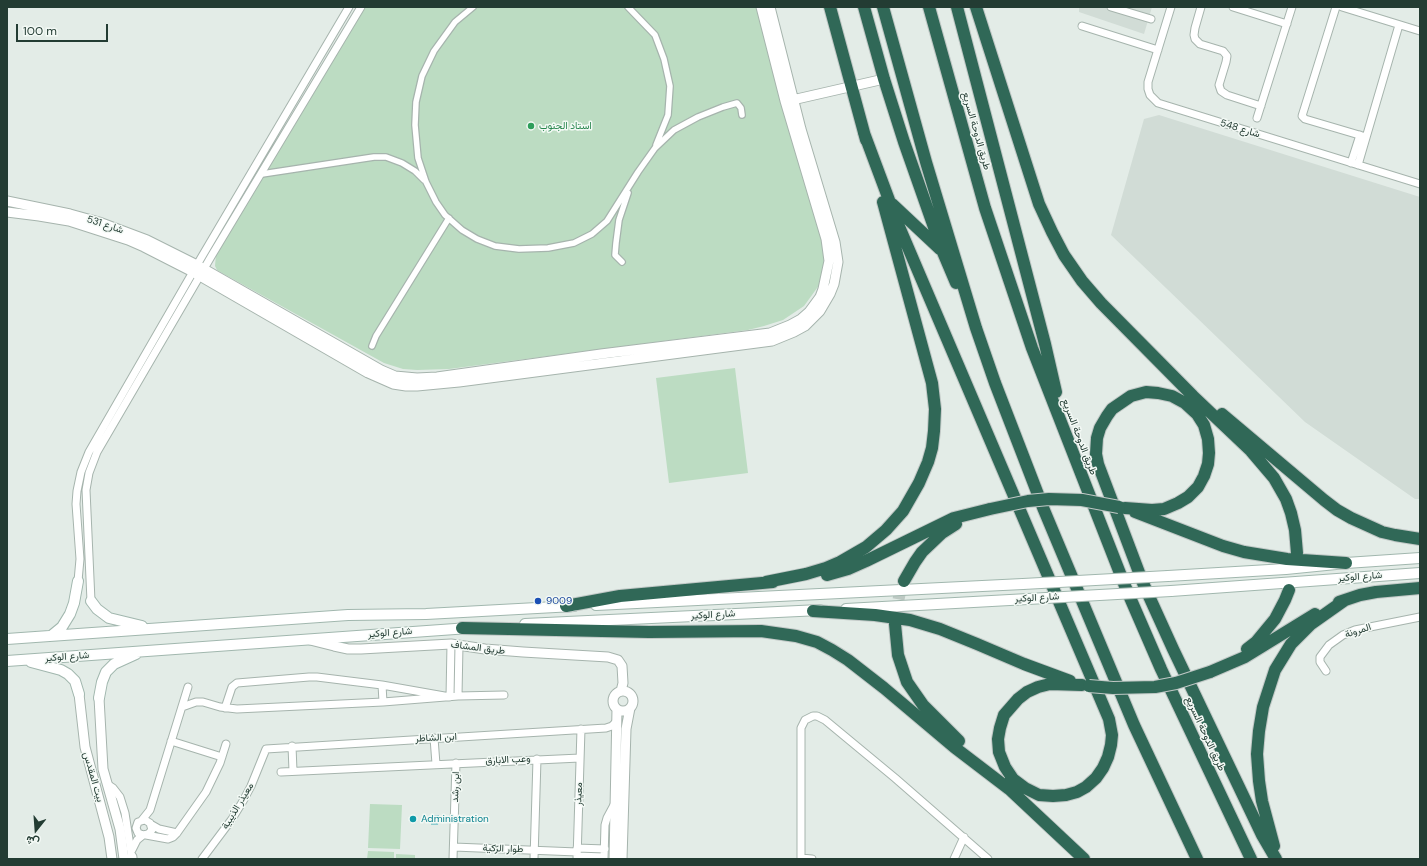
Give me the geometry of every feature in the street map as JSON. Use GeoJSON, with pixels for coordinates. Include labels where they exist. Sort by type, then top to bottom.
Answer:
{"type":"FeatureCollection","features":[{"type":"Feature","properties":{"kind":"highway"},"geometry":{"type":"LineString","coordinates":[[766,582],[826,568],[866,547],[896,519],[909,501],[919,483],[932,448],[934,431],[935,409],[932,383],[830,7]]}},
{"type":"Feature","properties":{"kind":"highway"},"geometry":{"type":"LineString","coordinates":[[864,7],[884,80],[904,142],[942,250],[976,328]]}},
{"type":"Feature","properties":{"kind":"highway"},"geometry":{"type":"LineString","coordinates":[[883,7],[926,162],[976,328],[996,383],[1044,510],[1134,724],[1197,859]]}},
{"type":"Feature","properties":{"kind":"highway","name":"طريق الدوحة السريع"},"geometry":{"type":"LineString","coordinates":[[929,7],[988,215],[1032,348],[1116,564],[1158,662],[1251,859]]}},
{"type":"Feature","properties":{"kind":"highway"},"geometry":{"type":"LineString","coordinates":[[957,7],[1045,344],[1065,430]]}},
{"type":"Feature","properties":{"kind":"highway"},"geometry":{"type":"LineString","coordinates":[[976,7],[1039,204],[1064,255],[1082,281],[1101,303],[1193,396],[1251,451],[1274,478],[1281,489],[1291,513],[1295,530],[1297,553]]}},
{"type":"Feature","properties":{"kind":"highway"},"geometry":{"type":"LineString","coordinates":[[864,133],[890,202],[1109,719],[1112,735],[1111,745],[1104,768],[1096,778],[1077,792],[1054,796],[1039,795],[1025,788],[1013,779],[1005,767],[999,752],[998,739],[1004,715],[1018,699],[1027,692],[1050,684],[1085,685],[1113,688],[1155,686],[1189,680],[1245,656],[1310,616],[1345,600],[1376,592],[1420,588]]}},
{"type":"Feature","properties":{"kind":"highway"},"geometry":{"type":"LineString","coordinates":[[890,202],[942,250]]}},
{"type":"Feature","properties":{"kind":"highway"},"geometry":{"type":"LineString","coordinates":[[1151,354],[1337,510],[1382,532],[1420,539]]}},
{"type":"Feature","properties":{"kind":"highway"},"geometry":{"type":"LineString","coordinates":[[566,606],[620,596],[807,579],[848,569],[954,518],[1028,501],[1082,500],[1122,508],[1152,510],[1164,509],[1188,497],[1198,487],[1208,464],[1209,453],[1208,439],[1204,425],[1197,414],[1185,403],[1172,396],[1146,392],[1131,396],[1112,409],[1100,428],[1097,438],[1096,454],[1098,464],[1143,583],[1173,650],[1262,835],[1277,859]]}},
{"type":"Feature","properties":{"kind":"highway"},"geometry":{"type":"LineString","coordinates":[[1122,508],[1223,546],[1244,552],[1287,559],[1346,563]]}},
{"type":"Feature","properties":{"kind":"highway"},"geometry":{"type":"LineString","coordinates":[[904,581],[915,562],[931,542],[952,527],[985,510]]}},
{"type":"Feature","properties":{"kind":"highway"},"geometry":{"type":"LineString","coordinates":[[1230,662],[1256,642],[1266,630],[1281,609],[1289,590]]}},
{"type":"Feature","properties":{"kind":"highway"},"geometry":{"type":"LineString","coordinates":[[1277,859],[1265,815],[1259,782],[1257,754],[1263,707],[1275,670],[1291,644],[1311,624],[1345,600]]}},
{"type":"Feature","properties":{"kind":"highway"},"geometry":{"type":"LineString","coordinates":[[813,610],[875,615],[910,620],[940,629],[1055,676],[1085,685]]}},
{"type":"Feature","properties":{"kind":"highway"},"geometry":{"type":"LineString","coordinates":[[895,624],[895,639],[898,655],[907,682],[923,705],[1009,789],[1084,859]]}},
{"type":"Feature","properties":{"kind":"highway"},"geometry":{"type":"LineString","coordinates":[[462,628],[649,632],[761,631],[796,636],[822,645],[848,660],[954,747],[1009,789]]}},
{"type":"Feature","properties":{"kind":"main road","name":"شارع الوكير"},"geometry":{"type":"LineString","coordinates":[[7,639],[348,616],[426,614],[1168,576],[1286,569],[1420,558]]}},
{"type":"Feature","properties":{"kind":"main road","name":"شارع الوكير"},"geometry":{"type":"LineString","coordinates":[[7,662],[462,628],[1172,591],[1420,573]]}},
{"type":"Feature","properties":{"kind":"main road"},"geometry":{"type":"LineString","coordinates":[[51,636],[62,627],[70,614],[74,604],[78,581]]}},
{"type":"Feature","properties":{"kind":"main road"},"geometry":{"type":"LineString","coordinates":[[91,601],[97,609],[109,618],[154,629]]}},
{"type":"Feature","properties":{"kind":"main road"},"geometry":{"type":"LineString","coordinates":[[99,698],[102,682],[108,669],[141,651]]}},
{"type":"Feature","properties":{"kind":"main road"},"geometry":{"type":"LineString","coordinates":[[23,660],[65,672],[75,681],[79,694]]}},
{"type":"Feature","properties":{"kind":"street"},"geometry":{"type":"LineString","coordinates":[[91,601],[86,484],[96,452],[349,7]]}},
{"type":"Feature","properties":{"kind":"street"},"geometry":{"type":"LineString","coordinates":[[78,581],[80,559],[76,504],[79,482],[89,452],[198,271],[262,174],[361,7]]}},
{"type":"Feature","properties":{"kind":"street"},"geometry":{"type":"LineString","coordinates":[[473,7],[455,22],[434,51],[422,76],[416,102],[415,125],[418,158],[426,182],[436,202],[445,214],[462,230],[477,239],[494,246],[519,249],[548,248],[574,243],[592,234],[607,221],[638,172],[656,148],[674,130],[698,117],[736,103],[741,108],[742,115]]}},
{"type":"Feature","properties":{"kind":"street"},"geometry":{"type":"LineString","coordinates":[[628,7],[654,36],[664,59],[670,86],[668,115],[656,148]]}},
{"type":"Feature","properties":{"kind":"street"},"geometry":{"type":"LineString","coordinates":[[198,271],[377,378],[393,384],[406,386],[436,385],[467,381],[764,342],[783,337],[805,326],[820,311],[834,284],[838,262],[835,242],[789,100],[761,7]]}},
{"type":"Feature","properties":{"kind":"street"},"geometry":{"type":"LineString","coordinates":[[770,7],[789,100]]}},
{"type":"Feature","properties":{"kind":"street"},"geometry":{"type":"LineString","coordinates":[[1111,7],[1134,10],[1151,19]]}},
{"type":"Feature","properties":{"kind":"street","name":"شارع 548"},"geometry":{"type":"LineString","coordinates":[[1171,7],[1148,82],[1150,95],[1158,103],[1420,184]]}},
{"type":"Feature","properties":{"kind":"street"},"geometry":{"type":"LineString","coordinates":[[1201,7],[1195,28],[1195,39],[1200,44],[1223,51],[1227,56],[1219,85],[1221,91],[1227,95],[1261,106]]}},
{"type":"Feature","properties":{"kind":"street"},"geometry":{"type":"LineString","coordinates":[[1233,7],[1287,24]]}},
{"type":"Feature","properties":{"kind":"street"},"geometry":{"type":"LineString","coordinates":[[1257,118],[1292,7]]}},
{"type":"Feature","properties":{"kind":"street"},"geometry":{"type":"LineString","coordinates":[[1336,7],[1301,114],[1305,119],[1363,136]]}},
{"type":"Feature","properties":{"kind":"street"},"geometry":{"type":"LineString","coordinates":[[1342,7],[1420,31]]}},
{"type":"Feature","properties":{"kind":"street"},"geometry":{"type":"LineString","coordinates":[[1355,164],[1400,25]]}},
{"type":"Feature","properties":{"kind":"street"},"geometry":{"type":"LineString","coordinates":[[1082,26],[1158,50]]}},
{"type":"Feature","properties":{"kind":"street"},"geometry":{"type":"LineString","coordinates":[[789,100],[884,80]]}},
{"type":"Feature","properties":{"kind":"street"},"geometry":{"type":"LineString","coordinates":[[262,174],[374,157],[386,157],[402,163],[415,171],[426,182]]}},
{"type":"Feature","properties":{"kind":"street"},"geometry":{"type":"LineString","coordinates":[[622,262],[615,255],[616,243],[620,220],[631,185]]}},
{"type":"Feature","properties":{"kind":"street","name":"شارع 531"},"geometry":{"type":"LineString","coordinates":[[7,201],[41,207],[99,222],[147,240],[198,271]]}},
{"type":"Feature","properties":{"kind":"street","name":"شارع 531"},"geometry":{"type":"LineString","coordinates":[[7,212],[69,221],[97,229],[144,247],[198,271]]}},
{"type":"Feature","properties":{"kind":"street"},"geometry":{"type":"LineString","coordinates":[[372,346],[376,336],[449,218]]}},
{"type":"Feature","properties":{"kind":"street"},"geometry":{"type":"LineString","coordinates":[[76,504],[86,504]]}},
{"type":"Feature","properties":{"kind":"street","name":"المرونة"},"geometry":{"type":"LineString","coordinates":[[1326,671],[1320,662],[1320,658],[1329,645],[1343,636],[1355,630],[1420,617]]}},
{"type":"Feature","properties":{"kind":"street","name":"طريق المشاف"},"geometry":{"type":"LineString","coordinates":[[305,639],[334,646],[361,649],[455,644],[516,652],[615,658],[620,662],[623,669],[623,683],[621,691]]}},
{"type":"Feature","properties":{"kind":"street"},"geometry":{"type":"LineString","coordinates":[[455,644],[458,696]]}},
{"type":"Feature","properties":{"kind":"street"},"geometry":{"type":"LineString","coordinates":[[450,697],[455,644]]}},
{"type":"Feature","properties":{"kind":"street"},"geometry":{"type":"LineString","coordinates":[[225,708],[234,684],[317,677],[382,685],[450,697]]}},
{"type":"Feature","properties":{"kind":"street"},"geometry":{"type":"LineString","coordinates":[[382,685],[383,702]]}},
{"type":"Feature","properties":{"kind":"street"},"geometry":{"type":"LineString","coordinates":[[130,857],[137,840],[152,830],[150,810],[188,687]]}},
{"type":"Feature","properties":{"kind":"street"},"geometry":{"type":"LineString","coordinates":[[607,856],[615,803],[618,721],[617,708],[614,698],[618,692],[626,691],[632,696],[633,705],[630,708],[626,729],[622,859]]}},
{"type":"Feature","properties":{"kind":"street","name":"بيت المقدس"},"geometry":{"type":"LineString","coordinates":[[79,694],[85,747],[109,837],[112,859]]}},
{"type":"Feature","properties":{"kind":"street"},"geometry":{"type":"LineString","coordinates":[[182,707],[196,702],[203,702],[225,708],[237,708],[383,702],[458,696],[504,695]]}},
{"type":"Feature","properties":{"kind":"street","name":"بيت المقدس"},"geometry":{"type":"LineString","coordinates":[[99,698],[102,761],[120,829],[130,857]]}},
{"type":"Feature","properties":{"kind":"street"},"geometry":{"type":"LineString","coordinates":[[617,708],[621,710],[630,708]]}},
{"type":"Feature","properties":{"kind":"street"},"geometry":{"type":"LineString","coordinates":[[812,859],[801,859],[801,728],[805,720],[813,716],[817,716],[825,720],[988,859]]}},
{"type":"Feature","properties":{"kind":"street","name":"ابن الشاطر"},"geometry":{"type":"LineString","coordinates":[[266,749],[292,746],[606,728],[612,726],[618,721]]}},
{"type":"Feature","properties":{"kind":"street"},"geometry":{"type":"LineString","coordinates":[[606,728],[612,737],[613,772],[616,780]]}},
{"type":"Feature","properties":{"kind":"street","name":"معيذر"},"geometry":{"type":"LineString","coordinates":[[577,854],[581,729]]}},
{"type":"Feature","properties":{"kind":"street"},"geometry":{"type":"LineString","coordinates":[[434,738],[436,764]]}},
{"type":"Feature","properties":{"kind":"street"},"geometry":{"type":"LineString","coordinates":[[171,741],[222,757]]}},
{"type":"Feature","properties":{"kind":"street"},"geometry":{"type":"LineString","coordinates":[[150,810],[138,822],[136,828],[138,833],[162,838],[171,838],[177,833],[206,792],[222,757],[226,744]]}},
{"type":"Feature","properties":{"kind":"street"},"geometry":{"type":"LineString","coordinates":[[292,746],[293,771]]}},
{"type":"Feature","properties":{"kind":"street","name":"معيذر الذيبية"},"geometry":{"type":"LineString","coordinates":[[204,859],[243,802],[266,749]]}},
{"type":"Feature","properties":{"kind":"street","name":"وعب الابارق"},"geometry":{"type":"LineString","coordinates":[[281,772],[580,758]]}},
{"type":"Feature","properties":{"kind":"street"},"geometry":{"type":"LineString","coordinates":[[534,859],[537,759]]}},
{"type":"Feature","properties":{"kind":"street","name":"ابن رشد"},"geometry":{"type":"LineString","coordinates":[[453,859],[456,763]]}},
{"type":"Feature","properties":{"kind":"street","name":"بيت المقدس"},"geometry":{"type":"LineString","coordinates":[[107,784],[118,793],[125,813],[130,857]]}},
{"type":"Feature","properties":{"kind":"street"},"geometry":{"type":"LineString","coordinates":[[607,856],[605,825],[615,803]]}},
{"type":"Feature","properties":{"kind":"street"},"geometry":{"type":"LineString","coordinates":[[125,813],[133,819],[148,821],[165,831],[177,833]]}},
{"type":"Feature","properties":{"kind":"street"},"geometry":{"type":"LineString","coordinates":[[954,859],[964,837]]}},
{"type":"Feature","properties":{"kind":"street","name":"طوار الرّكية"},"geometry":{"type":"LineString","coordinates":[[454,847],[534,850],[607,856]]}},
{"type":"Feature","properties":{"kind":"shaded area"},"geometry":{"type":"Polygon","coordinates":[[[1079,7],[1152,7],[1144,34],[1079,12],[1079,7]]]}},
{"type":"Feature","properties":{"kind":"shaded area"},"geometry":{"type":"Polygon","coordinates":[[[1159,115],[1420,197],[1420,499],[1415,499],[1305,422],[1111,235],[1144,119],[1159,115]]]}},
{"type":"Feature","properties":{"kind":"green space"},"geometry":{"type":"Polygon","coordinates":[[[362,7],[758,7],[824,246],[825,264],[820,284],[804,306],[783,320],[748,330],[449,369],[417,370],[403,369],[384,363],[217,270],[215,266],[216,254],[362,7]]]}},
{"type":"Feature","properties":{"kind":"green space"},"geometry":{"type":"Polygon","coordinates":[[[735,368],[748,473],[669,483],[656,378],[735,368]]]}},
{"type":"Feature","properties":{"kind":"green space"},"geometry":{"type":"Polygon","coordinates":[[[370,804],[402,805],[400,849],[368,848],[370,804]]]}},
{"type":"Feature","properties":{"kind":"green space"},"geometry":{"type":"Polygon","coordinates":[[[368,851],[394,852],[394,859],[367,859],[368,851]]]}},
{"type":"Feature","properties":{"kind":"green space"},"geometry":{"type":"Polygon","coordinates":[[[396,854],[415,855],[415,859],[396,859],[396,854]]]}},
{"type":"Feature","properties":{"kind":"water"},"geometry":{"type":"Polygon","coordinates":[[[431,815],[439,815],[438,825],[431,825],[431,815]]]}},
{"type":"Feature","properties":{"kind":"tunnel"},"geometry":{"type":"LineString","coordinates":[[895,617],[900,592],[904,581]]}},
{"type":"Feature","properties":{"kind":"place","name":"استاد الجنوب"},"geometry":{"type":"Point","coordinates":[531,126]}},
{"type":"Feature","properties":{"kind":"place","name":"9009"},"geometry":{"type":"Point","coordinates":[538,601]}},
{"type":"Feature","properties":{"kind":"place","name":"Administration"},"geometry":{"type":"Point","coordinates":[413,819]}}]}
